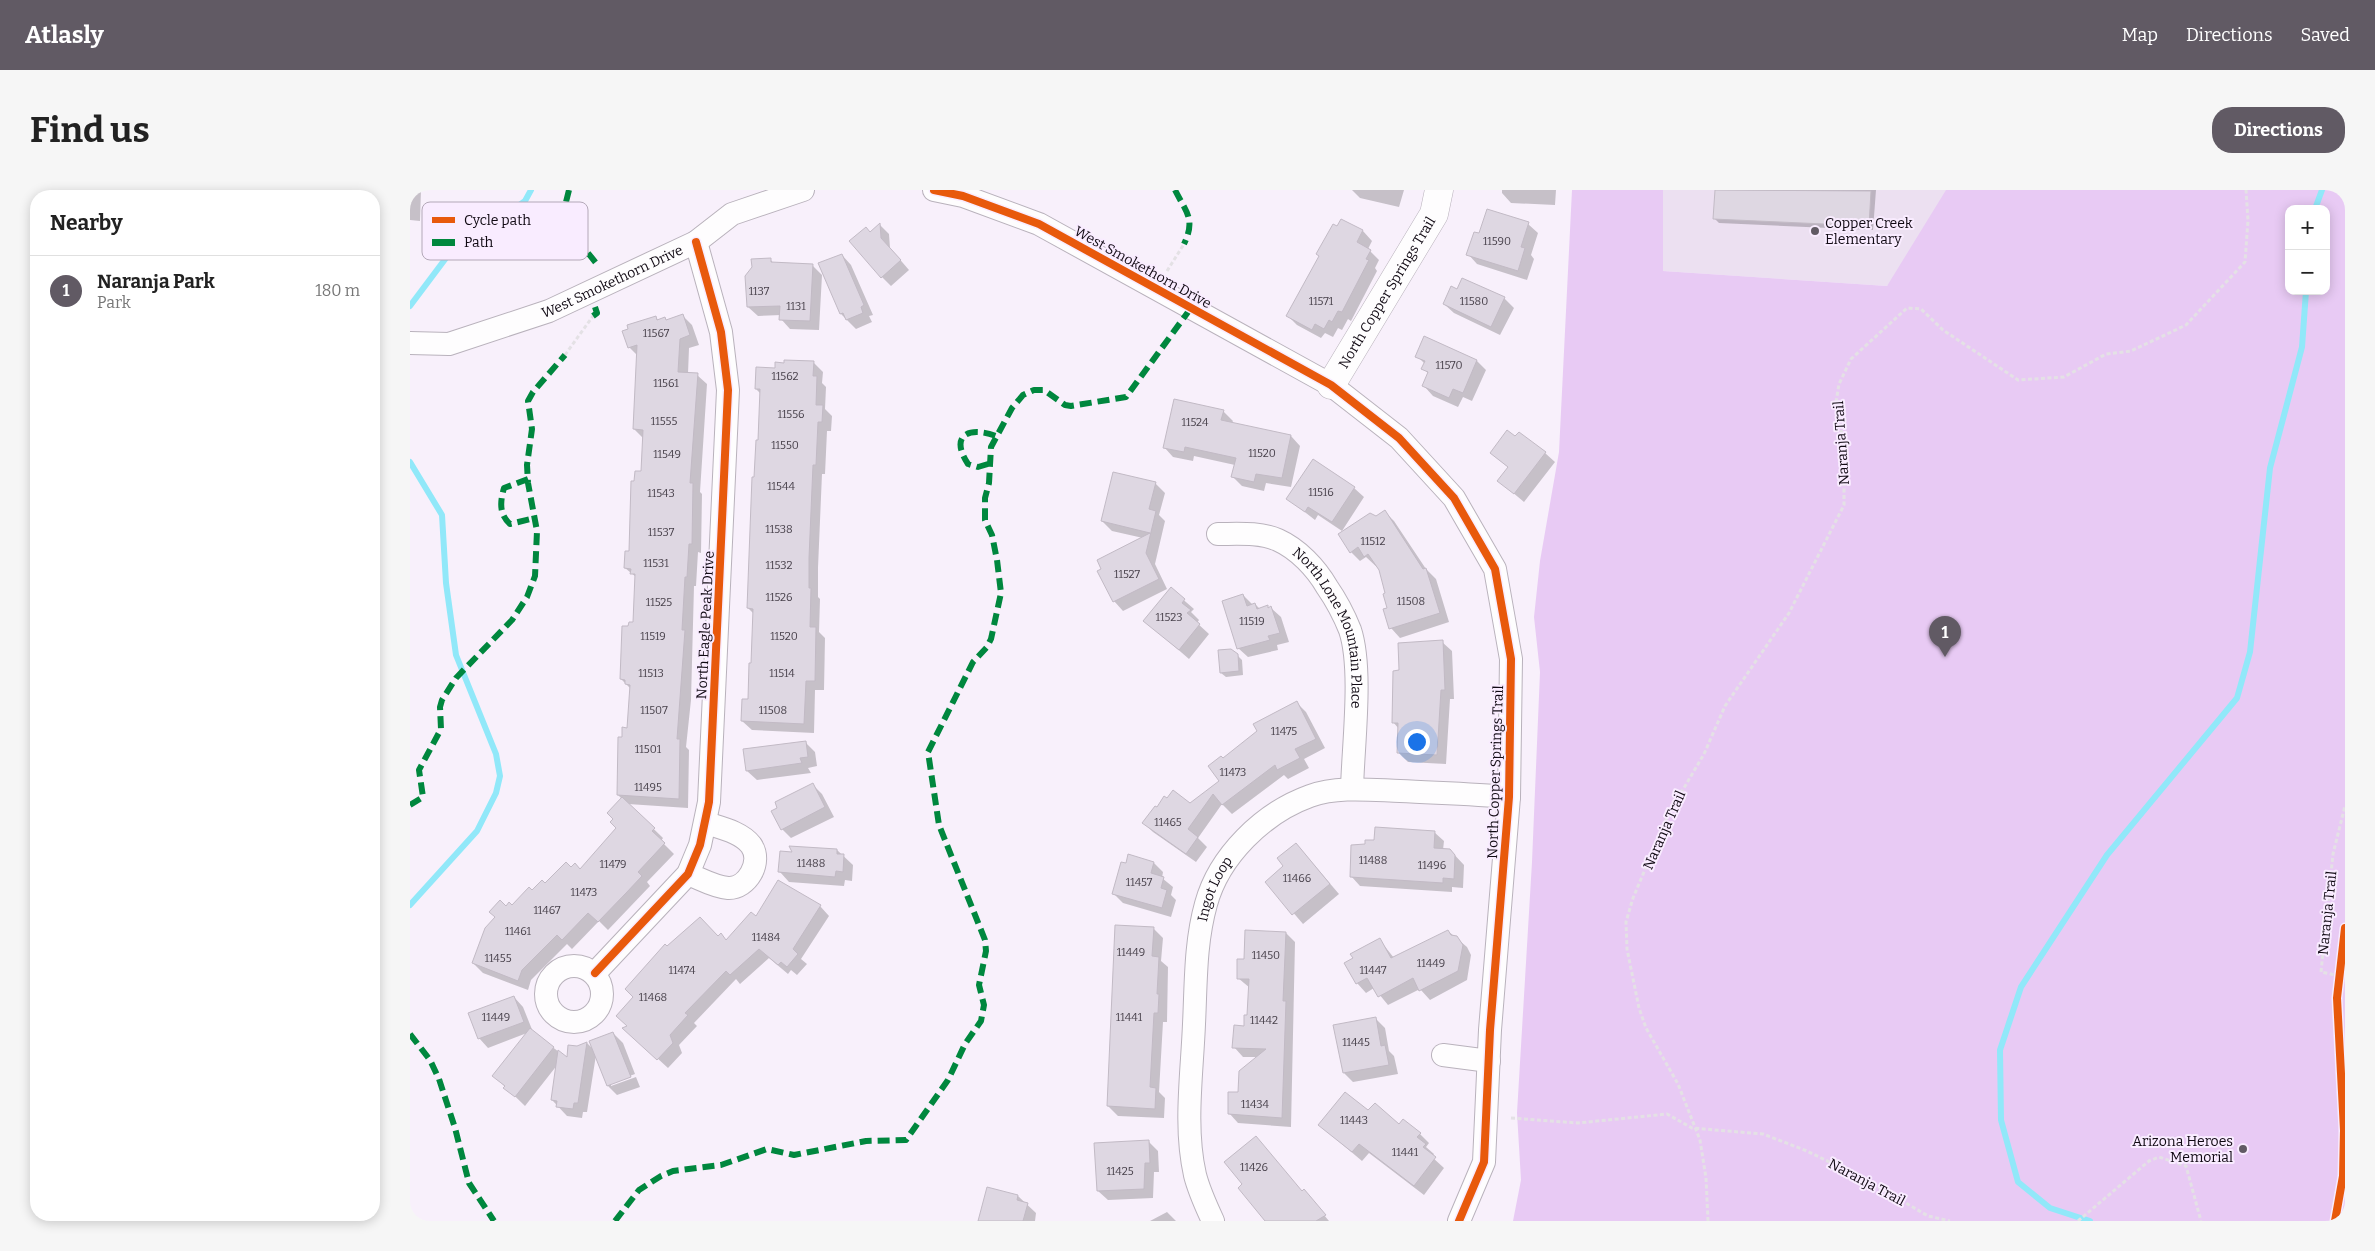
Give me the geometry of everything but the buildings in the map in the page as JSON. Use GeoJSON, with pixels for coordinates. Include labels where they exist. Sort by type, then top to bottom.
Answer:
{"type":"FeatureCollection","features":[{"type":"Feature","properties":{"kind":"street","name":"West Smokethorn Drive"},"geometry":{"type":"LineString","coordinates":[[410,343],[449,344],[549,311],[696,242],[732,214],[803,190]]}},
{"type":"Feature","properties":{"kind":"street","name":"West Smokethorn Drive"},"geometry":{"type":"LineString","coordinates":[[934,190],[963,196],[1039,224],[1331,385]]}},
{"type":"Feature","properties":{"kind":"street","name":"North Copper Springs Trail"},"geometry":{"type":"LineString","coordinates":[[1439,190],[1434,214],[1331,385],[1400,438],[1454,498],[1495,570],[1511,659],[1509,797],[1489,1061],[1484,1162],[1459,1221]]}},
{"type":"Feature","properties":{"kind":"street","name":"North Eagle Peak Drive"},"geometry":{"type":"LineString","coordinates":[[594,973],[688,874],[706,824],[709,802],[728,390],[721,332],[696,242]]}},
{"type":"Feature","properties":{"kind":"street","name":"North Lone Mountain Place"},"geometry":{"type":"LineString","coordinates":[[1218,534],[1261,536],[1278,540],[1300,554],[1321,576],[1338,604],[1350,632],[1355,657],[1352,789]]}},
{"type":"Feature","properties":{"kind":"street","name":"Ingot Loop"},"geometry":{"type":"LineString","coordinates":[[1213,1221],[1195,1176],[1191,1146],[1190,1106],[1199,934],[1206,902],[1219,872],[1238,846],[1261,824],[1290,806],[1311,796],[1352,789],[1509,797]]}},
{"type":"Feature","properties":{"kind":"street"},"geometry":{"type":"LineString","coordinates":[[688,874],[718,886],[730,888],[741,885],[752,872],[754,853],[751,846],[742,837],[706,824]]}},
{"type":"Feature","properties":{"kind":"street"},"geometry":{"type":"LineString","coordinates":[[1443,1055],[1489,1061]]}},
{"type":"Feature","properties":{"kind":"path"},"geometry":{"type":"LineString","coordinates":[[1156,289],[1184,244]]}},
{"type":"Feature","properties":{"kind":"path"},"geometry":{"type":"LineString","coordinates":[[565,355],[593,316]]}},
{"type":"Feature","properties":{"kind":"path"},"geometry":{"type":"LineString","coordinates":[[2339,980],[2341,966]]}},
{"type":"Feature","properties":{"kind":"path"},"geometry":{"type":"LineString","coordinates":[[2078,1221],[2149,1161],[2159,1157],[2186,1166],[2201,1221]]}},
{"type":"Feature","properties":{"kind":"shaded area"},"geometry":{"type":"Polygon","coordinates":[[[1572,190],[1663,190],[1663,271],[1887,286],[1946,190],[2345,190],[2345,1221],[1513,1221],[1521,1180],[1517,1113],[1532,862],[1540,672],[1534,617],[1540,561],[1559,452],[1572,190]]]}},
{"type":"Feature","properties":{"kind":"shaded area","name":"Copper Creek Elementary"},"geometry":{"type":"Polygon","coordinates":[[[1663,190],[1970,190],[1887,286],[1663,271],[1663,190]]]}},
{"type":"Feature","properties":{"kind":"waterway"},"geometry":{"type":"LineString","coordinates":[[524,202],[531,190]]}},
{"type":"Feature","properties":{"kind":"waterway"},"geometry":{"type":"LineString","coordinates":[[2316,205],[2322,190]]}},
{"type":"Feature","properties":{"kind":"waterway"},"geometry":{"type":"LineString","coordinates":[[410,306],[444,260]]}},
{"type":"Feature","properties":{"kind":"waterway"},"geometry":{"type":"LineString","coordinates":[[2090,1221],[2050,1208],[2018,1182],[2001,1120],[2000,1050],[2021,987],[2107,855],[2237,698],[2250,652],[2270,468],[2302,347],[2306,295]]}},
{"type":"Feature","properties":{"kind":"waterway"},"geometry":{"type":"LineString","coordinates":[[410,462],[442,515],[446,583],[456,655],[496,754],[500,776],[496,793],[477,831],[410,905]]}},
{"type":"Feature","properties":{"kind":"marked path"},"geometry":{"type":"LineString","coordinates":[[566,202],[569,190]]}},
{"type":"Feature","properties":{"kind":"marked path"},"geometry":{"type":"LineString","coordinates":[[1175,190],[1188,216],[1189,228],[1184,244]]}},
{"type":"Feature","properties":{"kind":"marked path"},"geometry":{"type":"LineString","coordinates":[[588,253],[596,263]]}},
{"type":"Feature","properties":{"kind":"marked path"},"geometry":{"type":"LineString","coordinates":[[593,316],[597,313],[595,307]]}},
{"type":"Feature","properties":{"kind":"marked path"},"geometry":{"type":"LineString","coordinates":[[615,1221],[639,1190],[673,1171],[721,1165],[767,1149],[794,1155],[866,1141],[906,1140],[948,1080],[965,1044],[981,1021],[984,1005],[979,985],[986,951],[985,940],[939,825],[928,752],[973,662],[987,647],[991,639],[1001,593],[992,535],[985,520],[985,498],[989,483],[991,447],[1012,408],[1023,395],[1034,390],[1044,390],[1065,405],[1071,406],[1126,397],[1191,308]]}},
{"type":"Feature","properties":{"kind":"marked path"},"geometry":{"type":"LineString","coordinates":[[410,805],[423,797],[419,770],[441,729],[440,707],[442,700],[456,678],[512,620],[527,597],[535,576],[537,531],[528,483],[527,465],[532,429],[528,401],[533,392],[565,355]]}},
{"type":"Feature","properties":{"kind":"marked path"},"geometry":{"type":"LineString","coordinates":[[988,464],[978,467],[968,464],[963,454],[961,440],[965,435],[978,432],[996,436]]}},
{"type":"Feature","properties":{"kind":"marked path"},"geometry":{"type":"LineString","coordinates":[[528,479],[504,488],[501,507],[506,520],[510,524],[535,518]]}},
{"type":"Feature","properties":{"kind":"marked path"},"geometry":{"type":"LineString","coordinates":[[410,1034],[430,1060],[439,1079],[455,1128],[469,1183],[494,1221]]}},
{"type":"Feature","properties":{"kind":"cycle path"},"geometry":{"type":"LineString","coordinates":[[934,190],[963,196],[1039,224],[1331,385],[1399,438],[1454,498],[1495,569],[1511,659],[1509,797],[1490,1030],[1484,1162],[1459,1221]]}},
{"type":"Feature","properties":{"kind":"cycle path"},"geometry":{"type":"LineString","coordinates":[[595,973],[688,874],[700,845],[709,802],[728,390],[721,332],[696,242]]}},
{"type":"Feature","properties":{"kind":"cycle path"},"geometry":{"type":"LineString","coordinates":[[2335,1221],[2343,1176],[2344,1130],[2337,998],[2345,928]]}},
{"type":"Feature","properties":{"kind":"place","name":"Copper Creek Elementary"},"geometry":{"type":"Point","coordinates":[1815,231]}},
{"type":"Feature","properties":{"kind":"place","name":"Naranja Park"},"geometry":{"type":"Point","coordinates":[1945,657]}},
{"type":"Feature","properties":{"kind":"place","name":"Arizona Heroes Memorial"},"geometry":{"type":"Point","coordinates":[2243,1149]}}]}
